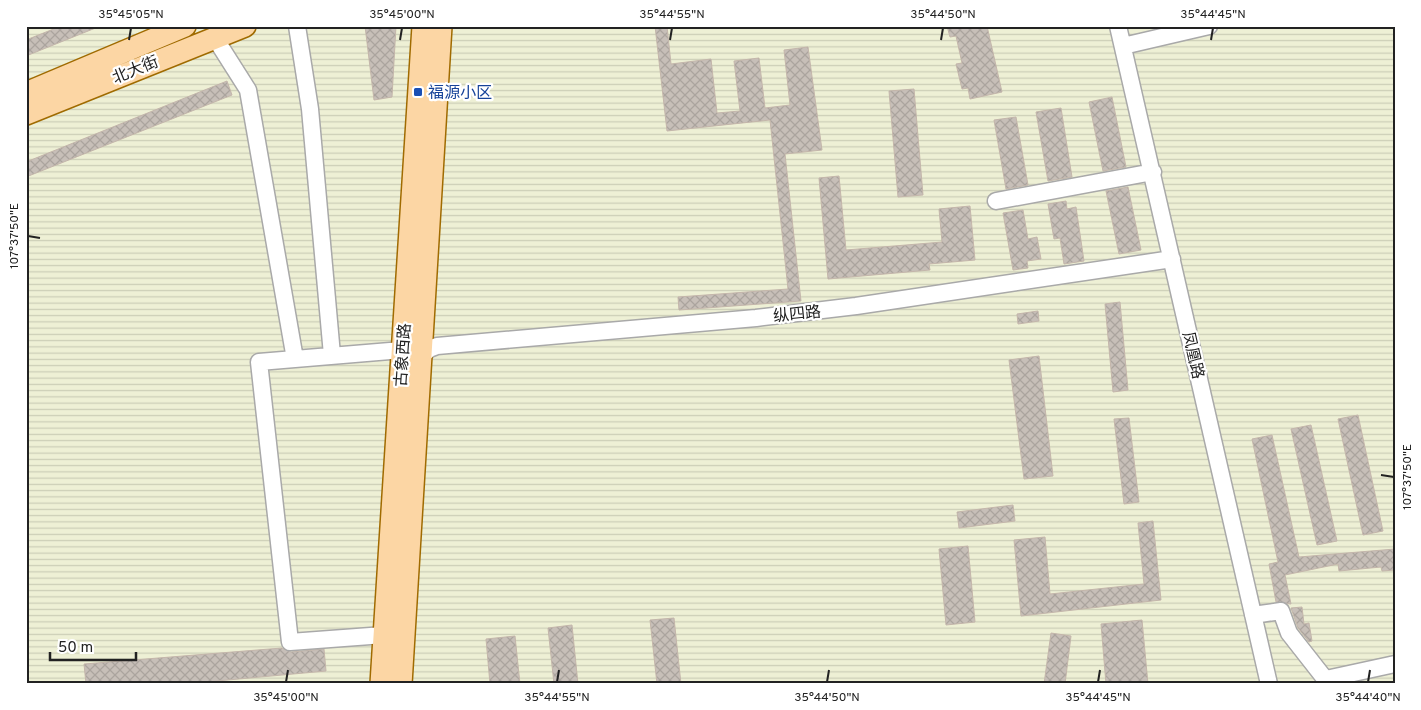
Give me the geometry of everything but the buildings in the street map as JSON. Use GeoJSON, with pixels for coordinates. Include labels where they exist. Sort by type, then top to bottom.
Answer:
{"type":"FeatureCollection","features":[{"type":"Feature","properties":{"kind":"main road","name":"北大街"},"geometry":{"type":"LineString","coordinates":[[26,93],[185,26]]}},
{"type":"Feature","properties":{"kind":"main road","name":"北大街"},"geometry":{"type":"LineString","coordinates":[[26,114],[245,26]]}},
{"type":"Feature","properties":{"kind":"main road","name":"古象西路"},"geometry":{"type":"LineString","coordinates":[[401,684],[423,26]]}},
{"type":"Feature","properties":{"kind":"main road","name":"古象西路"},"geometry":{"type":"LineString","coordinates":[[381,684],[384,635],[412,353],[424,328],[441,26]]}},
{"type":"Feature","properties":{"kind":"street"},"geometry":{"type":"LineString","coordinates":[[296,26],[310,109],[332,355]]}},
{"type":"Feature","properties":{"kind":"street","name":"凤凰路"},"geometry":{"type":"LineString","coordinates":[[1108,26],[1148,173]]}},
{"type":"Feature","properties":{"kind":"street","name":"凤凰路"},"geometry":{"type":"LineString","coordinates":[[1118,26],[1259,684]]}},
{"type":"Feature","properties":{"kind":"street"},"geometry":{"type":"LineString","coordinates":[[1123,46],[1208,26]]}},
{"type":"Feature","properties":{"kind":"street"},"geometry":{"type":"LineString","coordinates":[[214,38],[248,90],[295,358]]}},
{"type":"Feature","properties":{"kind":"street"},"geometry":{"type":"LineString","coordinates":[[996,201],[1148,173]]}},
{"type":"Feature","properties":{"kind":"street","name":"纵四路"},"geometry":{"type":"LineString","coordinates":[[412,353],[426,351],[437,346],[756,318],[856,306],[1167,257]]}},
{"type":"Feature","properties":{"kind":"street","name":"纵四路"},"geometry":{"type":"LineString","coordinates":[[424,328],[429,336],[438,340],[755,311],[855,300],[1167,257]]}},
{"type":"Feature","properties":{"kind":"street","name":"凤凰路"},"geometry":{"type":"LineString","coordinates":[[1167,257],[1269,684]]}},
{"type":"Feature","properties":{"kind":"street"},"geometry":{"type":"LineString","coordinates":[[384,635],[290,642],[259,362],[332,355],[412,353]]}},
{"type":"Feature","properties":{"kind":"street"},"geometry":{"type":"LineString","coordinates":[[1253,615],[1281,611],[1289,633],[1328,682],[1395,664]]}},
{"type":"Feature","properties":{"kind":"green space"},"geometry":{"type":"Polygon","coordinates":[[[26,26],[1395,26],[1395,684],[26,684],[26,26]]]}},
{"type":"Feature","properties":{"kind":"place","name":"福源小区"},"geometry":{"type":"Point","coordinates":[418,92]}}]}
